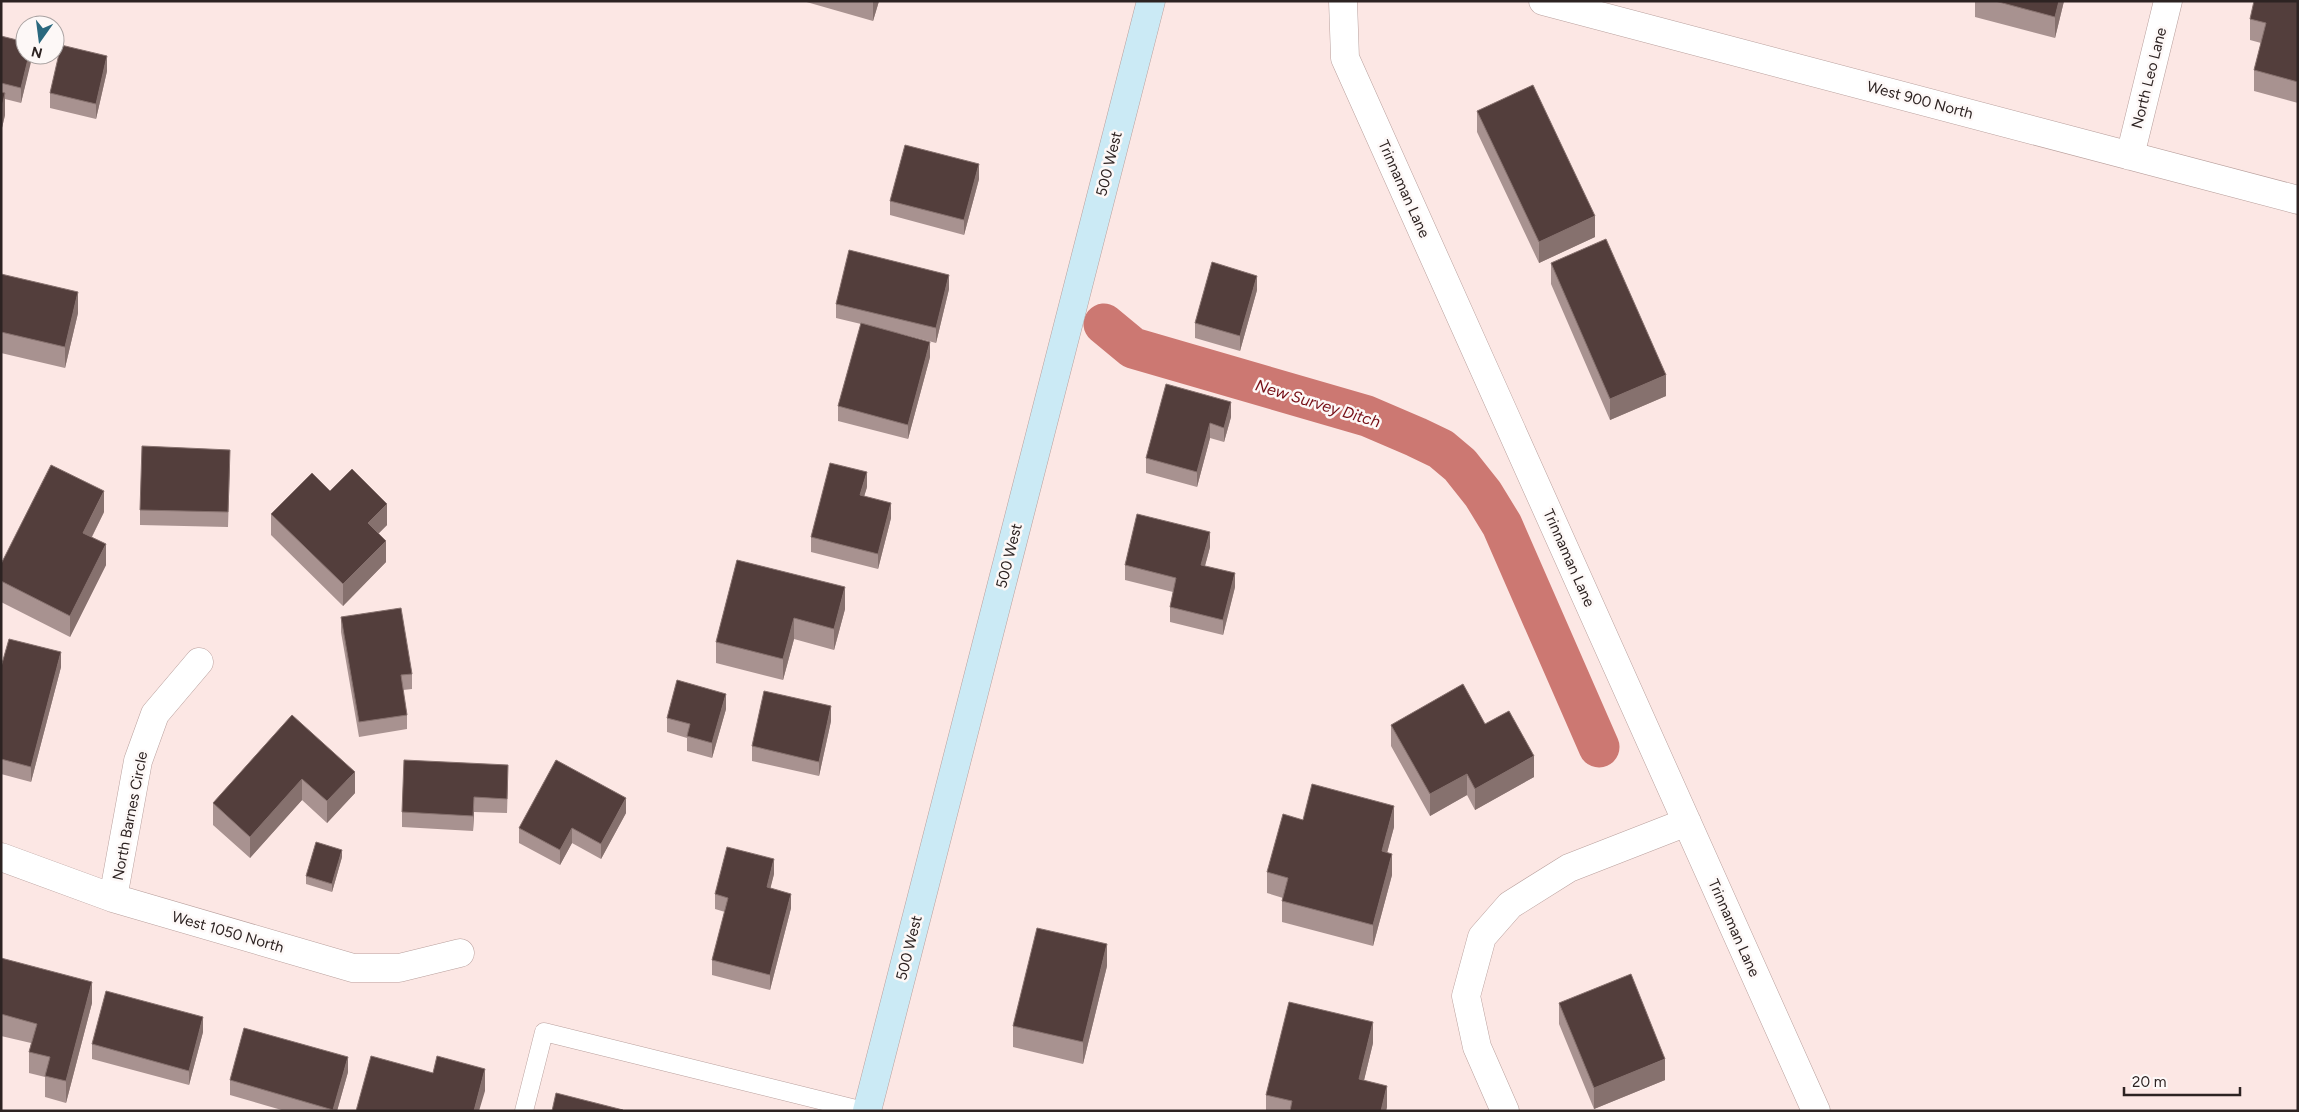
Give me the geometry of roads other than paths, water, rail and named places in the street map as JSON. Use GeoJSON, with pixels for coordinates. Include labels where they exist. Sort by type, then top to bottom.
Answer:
{"type":"FeatureCollection","features":[{"type":"Feature","properties":{"kind":"main road","name":"500 West"},"geometry":{"type":"LineString","coordinates":[[866,1111],[1151,1]]}},
{"type":"Feature","properties":{"kind":"street","name":"Trinnaman Lane"},"geometry":{"type":"LineString","coordinates":[[1343,1],[1345,58],[1816,1111]]}},
{"type":"Feature","properties":{"kind":"street","name":"West 900 North"},"geometry":{"type":"LineString","coordinates":[[1543,1],[2298,200]]}},
{"type":"Feature","properties":{"kind":"street","name":"North Leo Lane"},"geometry":{"type":"LineString","coordinates":[[2130,156],[2168,1]]}},
{"type":"Feature","properties":{"kind":"street","name":"North Barnes Circle"},"geometry":{"type":"LineString","coordinates":[[113,898],[138,761],[155,714],[199,662]]}},
{"type":"Feature","properties":{"kind":"street"},"geometry":{"type":"LineString","coordinates":[[1505,1111],[1477,1047],[1466,996],[1482,937],[1510,905],[1569,868],[1687,822]]}},
{"type":"Feature","properties":{"kind":"street","name":"West 1050 North"},"geometry":{"type":"LineString","coordinates":[[1,856],[113,898],[353,968],[400,968],[460,953]]}},
{"type":"Feature","properties":{"kind":"lane"},"geometry":{"type":"LineString","coordinates":[[524,1111],[544,1032],[866,1111]]}},
{"type":"Feature","properties":{"kind":"waterway","name":"New Survey Ditch"},"geometry":{"type":"LineString","coordinates":[[1104,324],[1133,348],[1367,416],[1441,449],[1460,465],[1483,494],[1502,525],[1599,747]]}}]}
